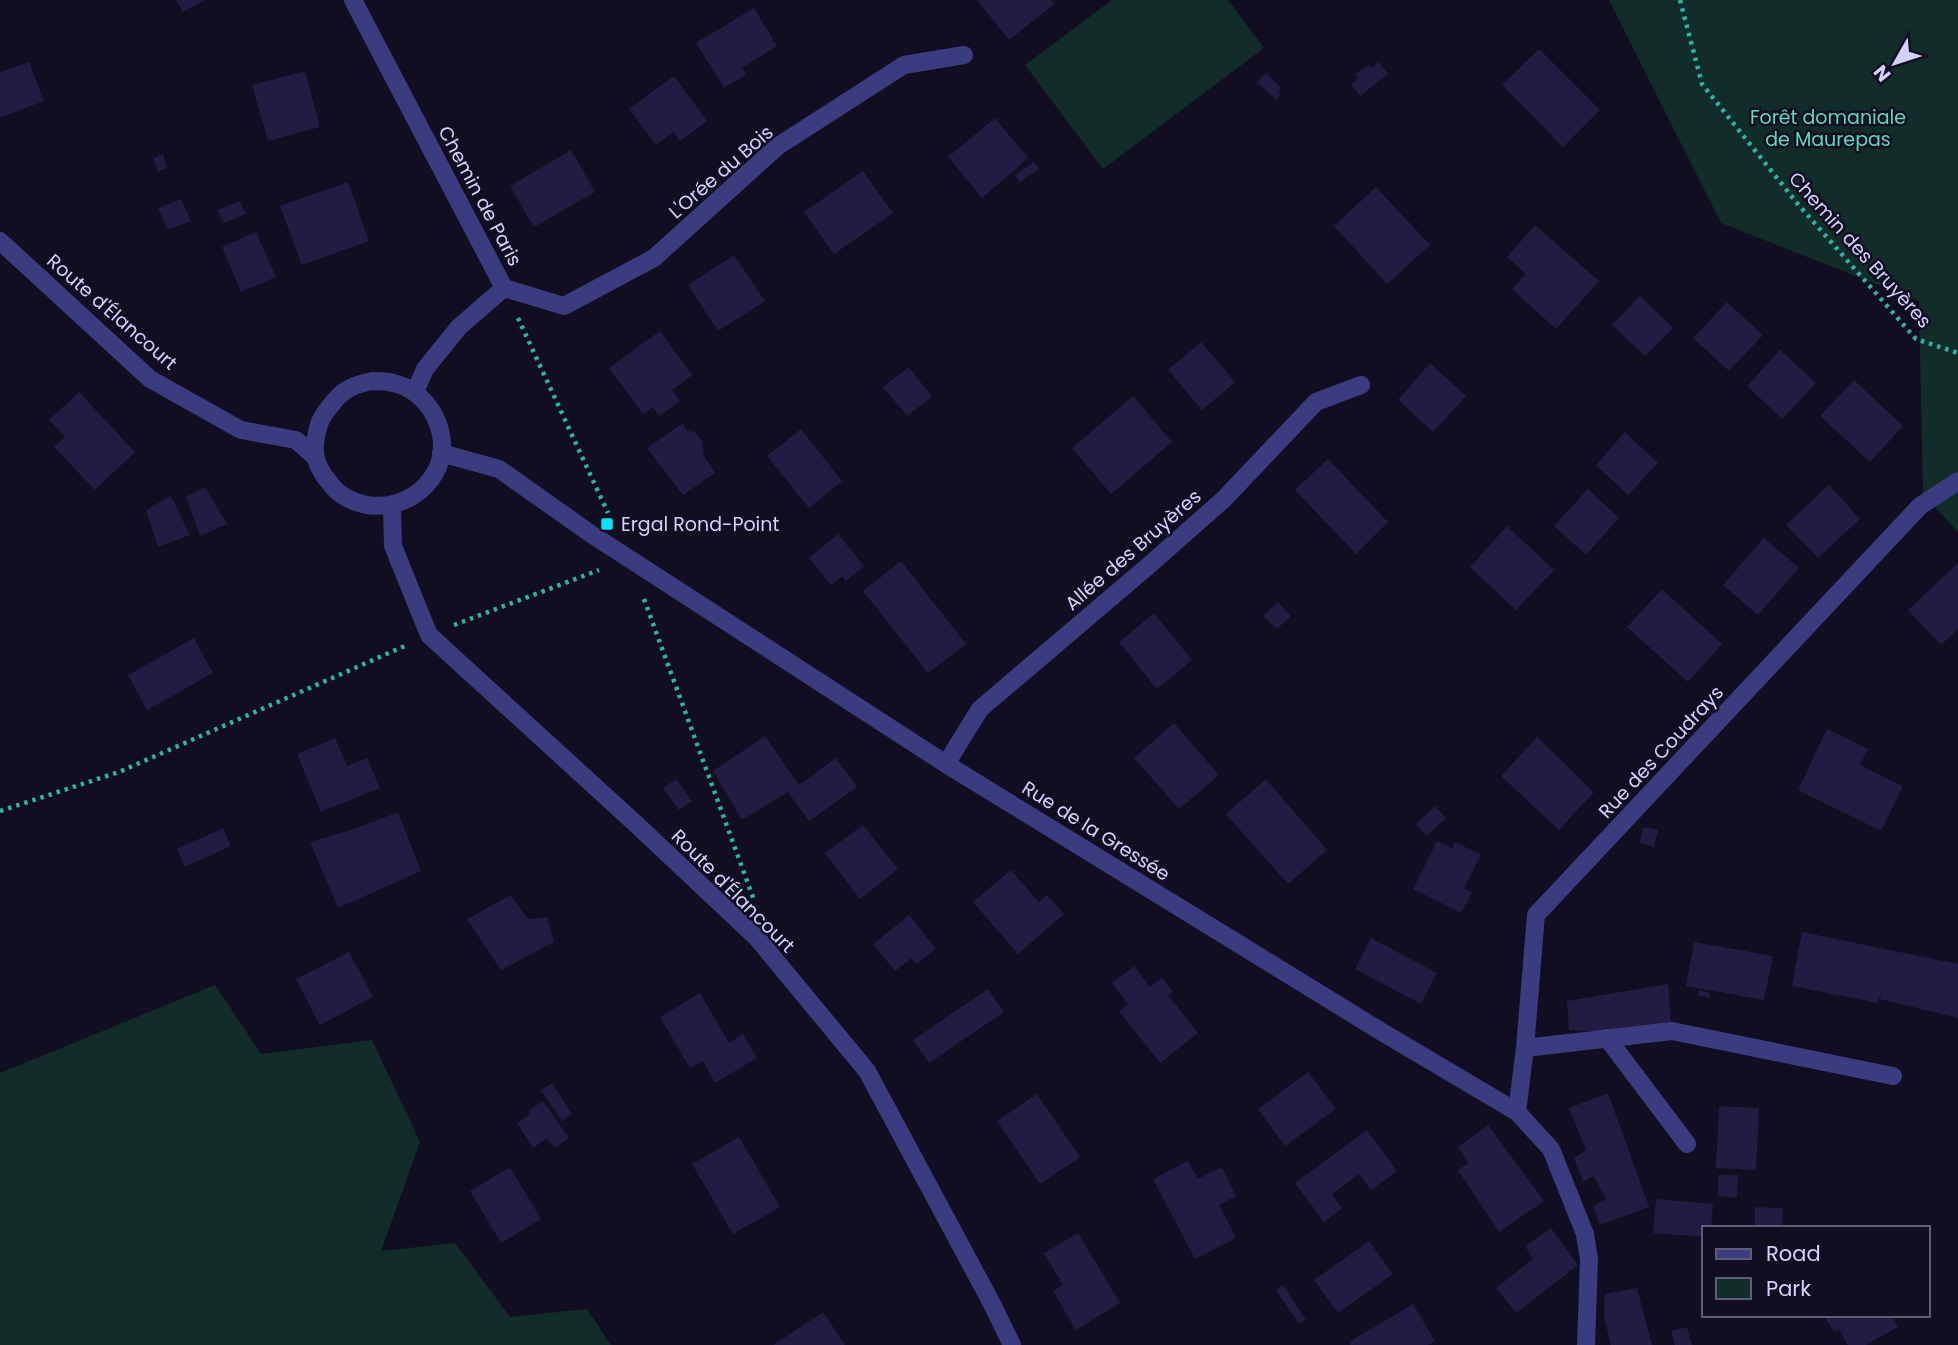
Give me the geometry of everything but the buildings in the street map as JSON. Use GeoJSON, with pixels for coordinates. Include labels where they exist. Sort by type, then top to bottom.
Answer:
{"type":"FeatureCollection","features":[{"type":"Feature","properties":{"kind":"street","name":"Chemin de Paris"},"geometry":{"type":"LineString","coordinates":[[353,0],[504,288],[459,327],[425,369],[415,392]]}},
{"type":"Feature","properties":{"kind":"street","name":"L'Orée du Bois"},"geometry":{"type":"LineString","coordinates":[[504,288],[564,306],[654,258],[778,146],[904,65],[964,55]]}},
{"type":"Feature","properties":{"kind":"street","name":"Route d'Élancourt"},"geometry":{"type":"LineString","coordinates":[[0,241],[150,379],[241,430],[296,440],[314,456]]}},
{"type":"Feature","properties":{"kind":"street"},"geometry":{"type":"LineString","coordinates":[[372,381],[395,383],[415,392],[432,411],[441,432],[438,466],[428,484],[412,498],[392,506],[367,506],[347,499],[336,491],[314,456],[320,419],[338,395],[358,384],[372,381]]}},
{"type":"Feature","properties":{"kind":"street","name":"Allée des Bruyères"},"geometry":{"type":"LineString","coordinates":[[946,764],[980,709],[1224,499],[1316,402],[1361,385]]}},
{"type":"Feature","properties":{"kind":"street","name":"Rue de la Gressée"},"geometry":{"type":"LineString","coordinates":[[441,453],[499,469],[629,558],[946,764],[1517,1112],[1551,1149],[1585,1234],[1589,1259],[1586,1345]]}},
{"type":"Feature","properties":{"kind":"street","name":"Rue des Coudrays"},"geometry":{"type":"LineString","coordinates":[[1517,1112],[1536,915],[1920,506],[1958,481]]}},
{"type":"Feature","properties":{"kind":"street","name":"Route d'Élancourt"},"geometry":{"type":"LineString","coordinates":[[392,506],[393,546],[429,635],[757,938],[867,1071],[1012,1345]]}},
{"type":"Feature","properties":{"kind":"street"},"geometry":{"type":"LineString","coordinates":[[1525,1048],[1672,1031],[1894,1076]]}},
{"type":"Feature","properties":{"kind":"street"},"geometry":{"type":"LineString","coordinates":[[1607,1038],[1687,1144]]}},
{"type":"Feature","properties":{"kind":"path","name":"Chemin des Bruyères"},"geometry":{"type":"LineString","coordinates":[[1680,0],[1702,84],[1797,203],[1916,339],[1958,353]]}},
{"type":"Feature","properties":{"kind":"path"},"geometry":{"type":"LineString","coordinates":[[0,811],[119,772],[429,635],[629,558],[504,288]]}},
{"type":"Feature","properties":{"kind":"path"},"geometry":{"type":"LineString","coordinates":[[643,597],[754,898],[757,938]]}},
{"type":"Feature","properties":{"kind":"green space"},"geometry":{"type":"Polygon","coordinates":[[[1112,0],[1228,0],[1264,48],[1103,169],[1025,65],[1112,0]]]}},
{"type":"Feature","properties":{"kind":"green space","name":"Forêt domaniale de Maurepas"},"geometry":{"type":"Polygon","coordinates":[[[1609,0],[1958,0],[1958,532],[1923,494],[1919,301],[1721,223],[1609,0]]]}},
{"type":"Feature","properties":{"kind":"green space"},"geometry":{"type":"Polygon","coordinates":[[[215,985],[261,1054],[372,1040],[420,1142],[381,1251],[455,1243],[510,1317],[587,1309],[611,1345],[0,1345],[0,1073],[215,985]]]}},
{"type":"Feature","properties":{"kind":"place","name":"Ergal Rond-Point"},"geometry":{"type":"Point","coordinates":[607,524]}}]}
